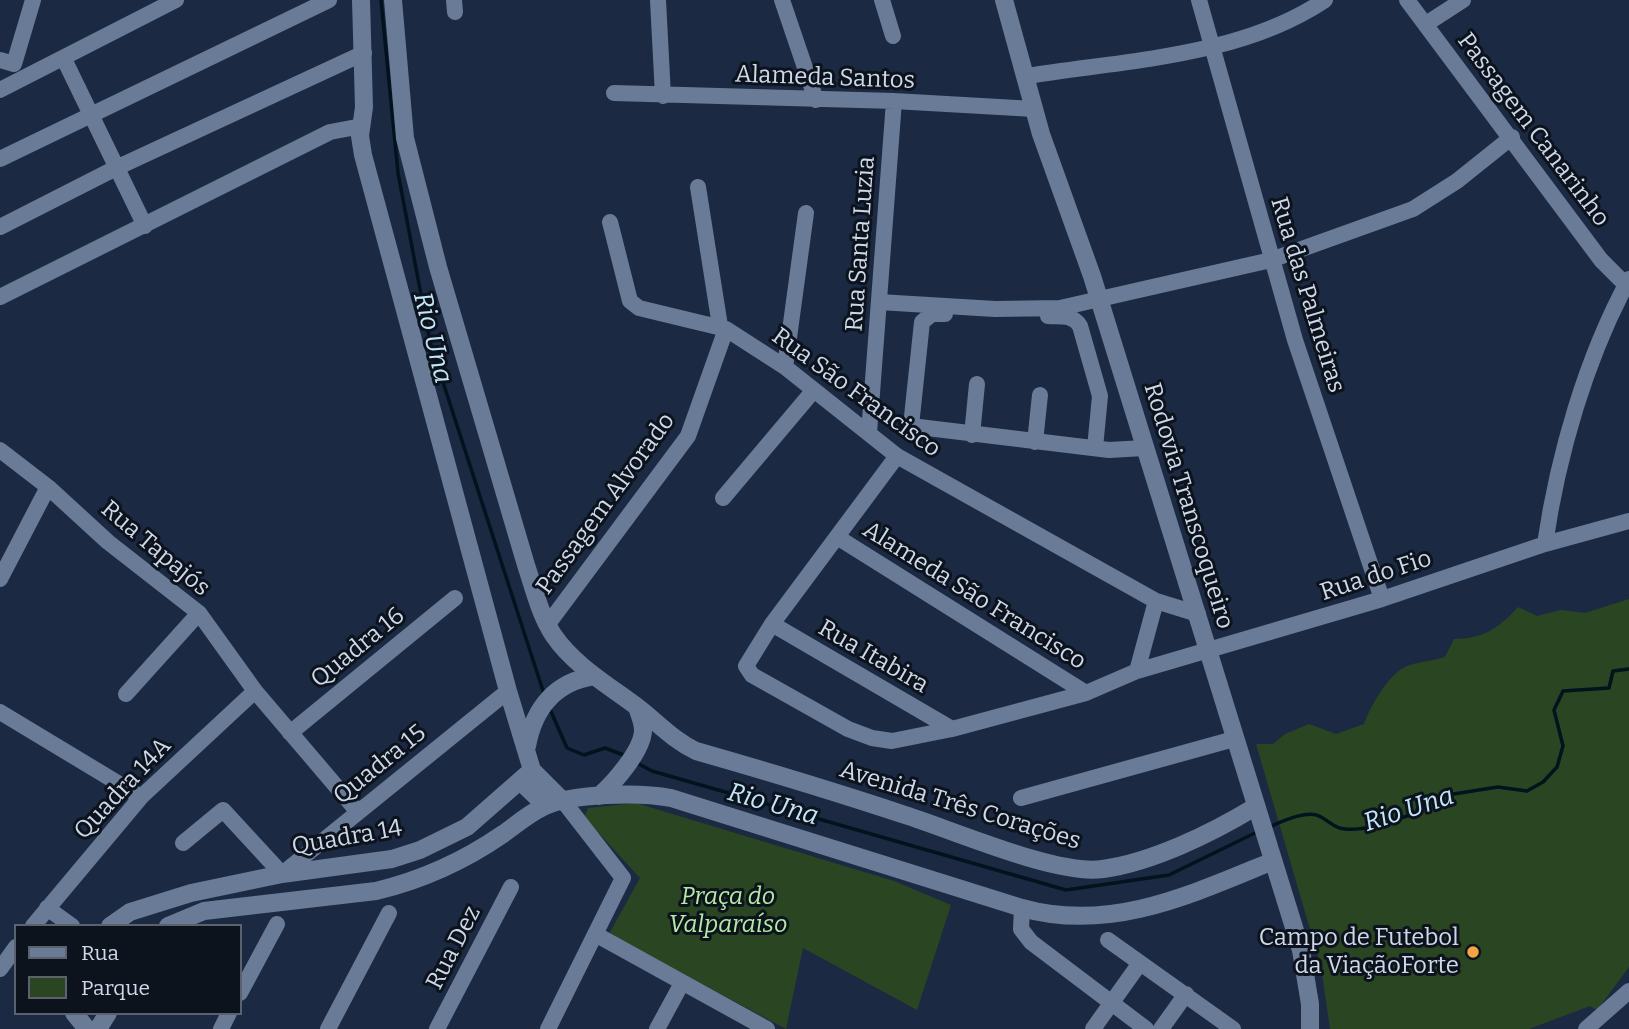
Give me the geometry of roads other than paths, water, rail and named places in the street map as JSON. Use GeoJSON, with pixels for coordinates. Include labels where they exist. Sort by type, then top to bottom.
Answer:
{"type":"FeatureCollection","features":[{"type":"Feature","properties":{"kind":"street"},"geometry":{"type":"LineString","coordinates":[[0,60],[15,64],[33,0]]}},
{"type":"Feature","properties":{"kind":"street"},"geometry":{"type":"LineString","coordinates":[[0,90],[176,0]]}},
{"type":"Feature","properties":{"kind":"street"},"geometry":{"type":"LineString","coordinates":[[0,159],[329,0]]}},
{"type":"Feature","properties":{"kind":"street"},"geometry":{"type":"LineString","coordinates":[[361,0],[364,53],[363,155],[508,691],[527,750]]}},
{"type":"Feature","properties":{"kind":"street"},"geometry":{"type":"LineString","coordinates":[[393,0],[405,138],[438,267],[526,565],[555,638],[594,676],[637,707],[643,726],[641,740],[621,774],[599,796]]}},
{"type":"Feature","properties":{"kind":"street"},"geometry":{"type":"LineString","coordinates":[[658,0],[663,96]]}},
{"type":"Feature","properties":{"kind":"street"},"geometry":{"type":"LineString","coordinates":[[782,0],[816,100]]}},
{"type":"Feature","properties":{"kind":"street"},"geometry":{"type":"LineString","coordinates":[[882,0],[893,36]]}},
{"type":"Feature","properties":{"kind":"street","name":"Rodovia Transcoqueiro"},"geometry":{"type":"LineString","coordinates":[[1004,0],[1034,109],[1198,614],[1256,812],[1301,950],[1310,1004],[1310,1029]]}},
{"type":"Feature","properties":{"kind":"street","name":"Rua das Palmeiras"},"geometry":{"type":"LineString","coordinates":[[1199,0],[1271,260],[1382,599]]}},
{"type":"Feature","properties":{"kind":"street"},"geometry":{"type":"LineString","coordinates":[[1027,76],[1212,47],[1272,30],[1325,0]]}},
{"type":"Feature","properties":{"kind":"street","name":"Passagem Canarinho"},"geometry":{"type":"LineString","coordinates":[[1407,0],[1601,260],[1627,282]]}},
{"type":"Feature","properties":{"kind":"street"},"geometry":{"type":"LineString","coordinates":[[1426,24],[1463,0]]}},
{"type":"Feature","properties":{"kind":"street"},"geometry":{"type":"LineString","coordinates":[[0,227],[116,168],[364,53]]}},
{"type":"Feature","properties":{"kind":"street"},"geometry":{"type":"LineString","coordinates":[[64,59],[145,226]]}},
{"type":"Feature","properties":{"kind":"street","name":"Alameda Santos"},"geometry":{"type":"LineString","coordinates":[[614,93],[894,101],[1034,109]]}},
{"type":"Feature","properties":{"kind":"street","name":"Rua Santa Luzia"},"geometry":{"type":"LineString","coordinates":[[869,433],[894,101]]}},
{"type":"Feature","properties":{"kind":"street"},"geometry":{"type":"LineString","coordinates":[[0,297],[330,132],[362,126]]}},
{"type":"Feature","properties":{"kind":"street"},"geometry":{"type":"LineString","coordinates":[[879,302],[1009,309],[1060,308],[1271,260],[1413,209],[1457,181],[1511,137]]}},
{"type":"Feature","properties":{"kind":"street","name":"Passagem Alvorado"},"geometry":{"type":"LineString","coordinates":[[548,624],[688,436],[723,328],[698,187]]}},
{"type":"Feature","properties":{"kind":"street"},"geometry":{"type":"LineString","coordinates":[[785,367],[806,213]]}},
{"type":"Feature","properties":{"kind":"street","name":"Rua São Francisco"},"geometry":{"type":"LineString","coordinates":[[610,222],[630,301],[648,311],[723,328],[785,367],[897,456],[1156,601],[1198,614]]}},
{"type":"Feature","properties":{"kind":"street"},"geometry":{"type":"LineString","coordinates":[[1545,544],[1551,501],[1583,393],[1627,282]]}},
{"type":"Feature","properties":{"kind":"street"},"geometry":{"type":"LineString","coordinates":[[1095,448],[1100,396],[1076,320],[932,314],[922,322],[911,426],[1095,448],[1144,448]]}},
{"type":"Feature","properties":{"kind":"street"},"geometry":{"type":"LineString","coordinates":[[972,435],[977,384]]}},
{"type":"Feature","properties":{"kind":"street"},"geometry":{"type":"LineString","coordinates":[[723,498],[814,390]]}},
{"type":"Feature","properties":{"kind":"street"},"geometry":{"type":"LineString","coordinates":[[1035,442],[1040,395]]}},
{"type":"Feature","properties":{"kind":"street","name":"Rua Tapajós"},"geometry":{"type":"LineString","coordinates":[[0,450],[48,486],[108,542],[199,613],[255,691],[358,812]]}},
{"type":"Feature","properties":{"kind":"street"},"geometry":{"type":"LineString","coordinates":[[772,625],[897,456]]}},
{"type":"Feature","properties":{"kind":"street"},"geometry":{"type":"LineString","coordinates":[[0,579],[48,486]]}},
{"type":"Feature","properties":{"kind":"street","name":"Rua do Fio"},"geometry":{"type":"LineString","coordinates":[[772,625],[746,666],[752,675],[848,729],[872,738],[892,741],[952,729],[1086,693],[1137,671],[1382,599],[1545,544],[1629,521]]}},
{"type":"Feature","properties":{"kind":"street","name":"Alameda São Francisco"},"geometry":{"type":"LineString","coordinates":[[837,537],[1086,693]]}},
{"type":"Feature","properties":{"kind":"street","name":"Quadra 16"},"geometry":{"type":"LineString","coordinates":[[290,733],[455,598]]}},
{"type":"Feature","properties":{"kind":"street"},"geometry":{"type":"LineString","coordinates":[[1137,671],[1156,601]]}},
{"type":"Feature","properties":{"kind":"street"},"geometry":{"type":"LineString","coordinates":[[126,694],[199,613]]}},
{"type":"Feature","properties":{"kind":"street","name":"Rua Itabira"},"geometry":{"type":"LineString","coordinates":[[772,625],[952,729]]}},
{"type":"Feature","properties":{"kind":"street"},"geometry":{"type":"LineString","coordinates":[[545,805],[526,776],[527,750],[534,716],[559,686],[575,679],[594,676]]}},
{"type":"Feature","properties":{"kind":"street","name":"Quadra 14A"},"geometry":{"type":"LineString","coordinates":[[35,924],[141,797],[255,691]]}},
{"type":"Feature","properties":{"kind":"street","name":"Quadra 15"},"geometry":{"type":"LineString","coordinates":[[282,874],[508,691]]}},
{"type":"Feature","properties":{"kind":"street","name":"Avenida Três Corações"},"geometry":{"type":"LineString","coordinates":[[637,707],[675,740],[696,751],[904,814],[1072,870],[1104,869],[1140,859],[1256,812]]}},
{"type":"Feature","properties":{"kind":"street"},"geometry":{"type":"LineString","coordinates":[[0,712],[141,797]]}},
{"type":"Feature","properties":{"kind":"street"},"geometry":{"type":"LineString","coordinates":[[1021,798],[1234,739]]}},
{"type":"Feature","properties":{"kind":"street"},"geometry":{"type":"LineString","coordinates":[[526,776],[564,802],[623,878],[548,1029]]}},
{"type":"Feature","properties":{"kind":"street","name":"Quadra 14"},"geometry":{"type":"LineString","coordinates":[[183,843],[223,810],[282,874],[392,859],[420,850],[467,827],[526,776]]}},
{"type":"Feature","properties":{"kind":"street"},"geometry":{"type":"LineString","coordinates":[[173,924],[204,911],[376,891],[400,885],[464,858],[545,805],[599,796],[645,793],[671,797],[1023,908],[1071,916],[1111,915],[1153,908],[1271,857]]}},
{"type":"Feature","properties":{"kind":"street"},"geometry":{"type":"LineString","coordinates":[[118,924],[153,902],[282,874]]}},
{"type":"Feature","properties":{"kind":"street","name":"Rua Dez"},"geometry":{"type":"LineString","coordinates":[[438,1029],[511,887]]}},
{"type":"Feature","properties":{"kind":"street"},"geometry":{"type":"LineString","coordinates":[[47,908],[69,924]]}},
{"type":"Feature","properties":{"kind":"street"},"geometry":{"type":"LineString","coordinates":[[1023,908],[1021,929],[1031,942],[1146,1029]]}},
{"type":"Feature","properties":{"kind":"street"},"geometry":{"type":"LineString","coordinates":[[328,1029],[389,913]]}},
{"type":"Feature","properties":{"kind":"street"},"geometry":{"type":"LineString","coordinates":[[242,989],[277,924]]}},
{"type":"Feature","properties":{"kind":"street"},"geometry":{"type":"LineString","coordinates":[[595,934],[764,1028]]}},
{"type":"Feature","properties":{"kind":"street"},"geometry":{"type":"LineString","coordinates":[[1108,940],[1232,1029]]}},
{"type":"Feature","properties":{"kind":"street"},"geometry":{"type":"LineString","coordinates":[[0,968],[14,950]]}},
{"type":"Feature","properties":{"kind":"street"},"geometry":{"type":"LineString","coordinates":[[1093,1029],[1140,963]]}},
{"type":"Feature","properties":{"kind":"street"},"geometry":{"type":"LineString","coordinates":[[657,1029],[682,983]]}},
{"type":"Feature","properties":{"kind":"street"},"geometry":{"type":"LineString","coordinates":[[1586,1029],[1629,991]]}},
{"type":"Feature","properties":{"kind":"street"},"geometry":{"type":"LineString","coordinates":[[1161,1029],[1186,995]]}},
{"type":"Feature","properties":{"kind":"street"},"geometry":{"type":"LineString","coordinates":[[74,1015],[87,1029]]}},
{"type":"Feature","properties":{"kind":"waterway","name":"Rio Una"},"geometry":{"type":"LineString","coordinates":[[381,0],[398,173],[430,342],[544,694]]}},
{"type":"Feature","properties":{"kind":"waterway","name":"Rio Una"},"geometry":{"type":"LineString","coordinates":[[1269,827],[1309,814],[1321,817],[1341,829],[1363,828],[1416,813],[1419,805],[1428,798],[1498,787],[1527,791],[1543,782],[1557,767],[1563,746],[1554,710],[1563,691],[1609,688],[1613,671],[1629,669]]}},
{"type":"Feature","properties":{"kind":"waterway","name":"Rio Una"},"geometry":{"type":"LineString","coordinates":[[549,707],[567,748],[584,755],[605,748],[626,756]]}},
{"type":"Feature","properties":{"kind":"waterway","name":"Rio Una"},"geometry":{"type":"LineString","coordinates":[[635,762],[652,771],[1066,890],[1169,875],[1259,831]]}},
{"type":"Feature","properties":{"kind":"place","name":"Campo de Futebol da ViaçãoForte"},"geometry":{"type":"Point","coordinates":[1473,952]}},
{"type":"Feature","properties":{"kind":"park label","name":"Praça do Valparaíso"},"geometry":{"type":"Point","coordinates":[728,911]}}]}
